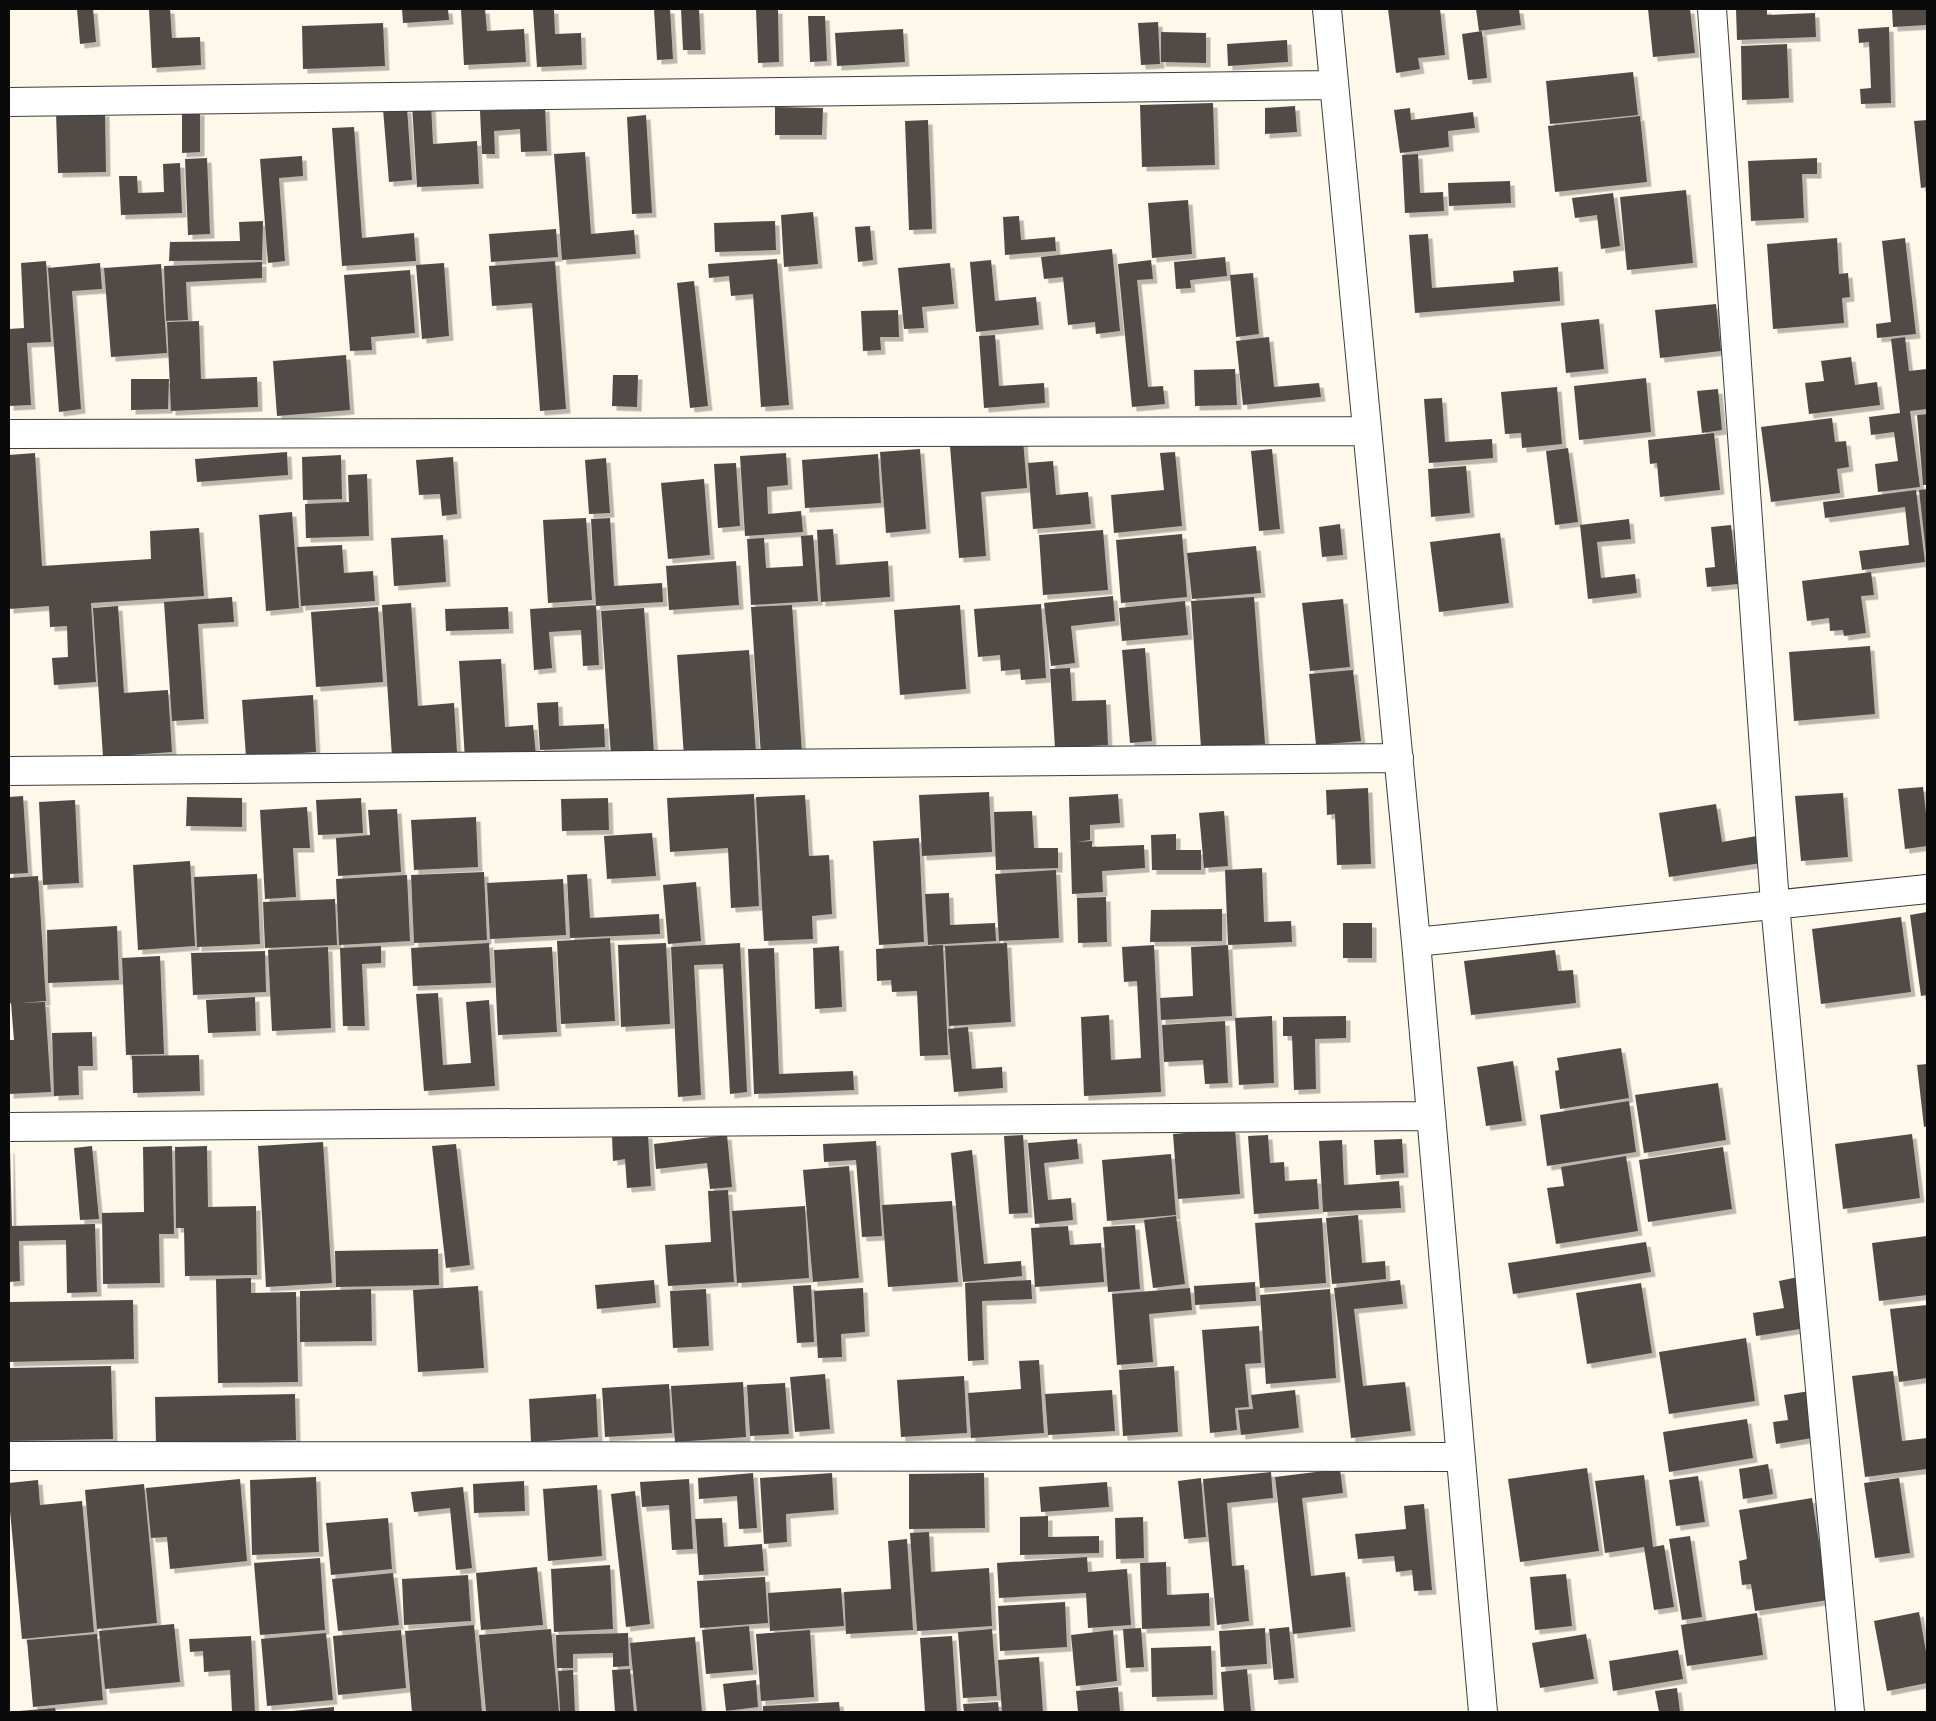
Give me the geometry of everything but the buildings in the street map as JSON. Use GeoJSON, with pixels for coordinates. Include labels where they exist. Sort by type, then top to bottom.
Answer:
{"type":"FeatureCollection","features":[{"type":"Feature","properties":{"kind":"street"},"geometry":{"type":"LineString","coordinates":[[1327,9],[1416,942],[1483,1712]]}},
{"type":"Feature","properties":{"kind":"street"},"geometry":{"type":"LineString","coordinates":[[1712,9],[1775,904],[1850,1712]]}},
{"type":"Feature","properties":{"kind":"street"},"geometry":{"type":"LineString","coordinates":[[9,102],[1334,85]]}},
{"type":"Feature","properties":{"kind":"street"},"geometry":{"type":"LineString","coordinates":[[9,434],[1366,430]]}},
{"type":"Feature","properties":{"kind":"street"},"geometry":{"type":"LineString","coordinates":[[9,771],[1399,758]]}},
{"type":"Feature","properties":{"kind":"street"},"geometry":{"type":"LineString","coordinates":[[1416,942],[1927,889]]}},
{"type":"Feature","properties":{"kind":"street"},"geometry":{"type":"LineString","coordinates":[[9,1127],[1430,1116]]}},
{"type":"Feature","properties":{"kind":"street"},"geometry":{"type":"LineString","coordinates":[[9,1456],[1460,1458]]}}]}
